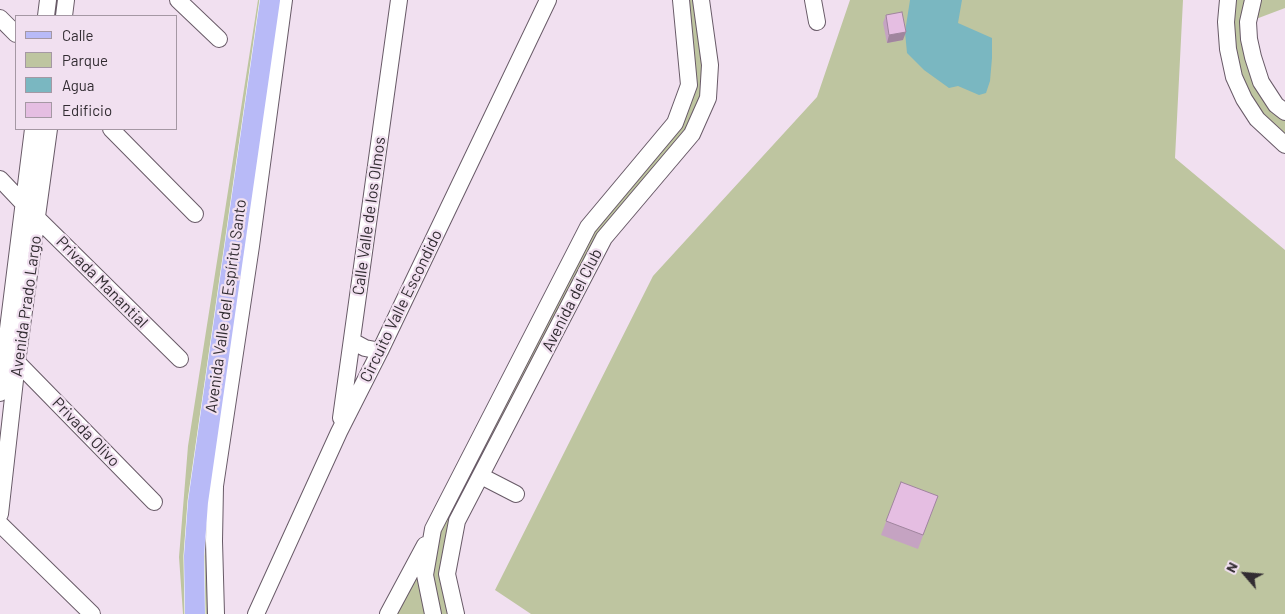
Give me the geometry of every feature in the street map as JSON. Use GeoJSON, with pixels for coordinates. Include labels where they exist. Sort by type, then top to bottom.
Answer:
{"type":"FeatureCollection","features":[{"type":"Feature","properties":{"kind":"main road","name":"Avenida Valle del Espíritu Santo"},"geometry":{"type":"LineString","coordinates":[[195,614],[194,556],[198,502],[270,0]]}},
{"type":"Feature","properties":{"kind":"street"},"geometry":{"type":"LineString","coordinates":[[46,15],[48,0]]}},
{"type":"Feature","properties":{"kind":"street"},"geometry":{"type":"LineString","coordinates":[[64,15],[66,0]]}},
{"type":"Feature","properties":{"kind":"street"},"geometry":{"type":"LineString","coordinates":[[178,0],[220,39]]}},
{"type":"Feature","properties":{"kind":"street"},"geometry":{"type":"LineString","coordinates":[[216,614],[215,486],[251,246],[284,0]]}},
{"type":"Feature","properties":{"kind":"street","name":"Calle Valle de los Olmos"},"geometry":{"type":"LineString","coordinates":[[339,432],[399,0]]}},
{"type":"Feature","properties":{"kind":"street","name":"Circuito Valle Escondido"},"geometry":{"type":"LineString","coordinates":[[256,614],[339,432],[380,351],[548,0]]}},
{"type":"Feature","properties":{"kind":"street","name":"Avenida del Club"},"geometry":{"type":"LineString","coordinates":[[388,614],[588,227],[676,123],[689,84],[682,0]]}},
{"type":"Feature","properties":{"kind":"street","name":"Avenida del Club"},"geometry":{"type":"LineString","coordinates":[[456,614],[447,574],[457,521],[604,238],[692,134],[708,98],[710,65],[701,0]]}},
{"type":"Feature","properties":{"kind":"street"},"geometry":{"type":"LineString","coordinates":[[813,0],[817,22]]}},
{"type":"Feature","properties":{"kind":"street"},"geometry":{"type":"LineString","coordinates":[[1228,0],[1226,22],[1228,49],[1234,77],[1244,99],[1257,119],[1285,145]]}},
{"type":"Feature","properties":{"kind":"street"},"geometry":{"type":"LineString","coordinates":[[1253,0],[1248,22],[1253,57],[1261,82],[1276,105],[1285,112]]}},
{"type":"Feature","properties":{"kind":"street"},"geometry":{"type":"LineString","coordinates":[[0,18],[15,33]]}},
{"type":"Feature","properties":{"kind":"street","name":"Avenida Prado Largo"},"geometry":{"type":"LineString","coordinates":[[0,393],[3,346],[25,204],[33,130]]}},
{"type":"Feature","properties":{"kind":"street","name":"Avenida Prado Largo"},"geometry":{"type":"LineString","coordinates":[[0,514],[17,362],[50,130]]}},
{"type":"Feature","properties":{"kind":"street"},"geometry":{"type":"LineString","coordinates":[[112,130],[195,214]]}},
{"type":"Feature","properties":{"kind":"street","name":"Privada Manantial"},"geometry":{"type":"LineString","coordinates":[[0,180],[180,359]]}},
{"type":"Feature","properties":{"kind":"street"},"geometry":{"type":"LineString","coordinates":[[352,340],[365,348],[380,351]]}},
{"type":"Feature","properties":{"kind":"street","name":"Privada Olivo"},"geometry":{"type":"LineString","coordinates":[[17,362],[154,502]]}},
{"type":"Feature","properties":{"kind":"street"},"geometry":{"type":"LineString","coordinates":[[480,476],[516,494]]}},
{"type":"Feature","properties":{"kind":"street"},"geometry":{"type":"LineString","coordinates":[[441,514],[457,521]]}},
{"type":"Feature","properties":{"kind":"street"},"geometry":{"type":"LineString","coordinates":[[0,524],[92,614]]}},
{"type":"Feature","properties":{"kind":"street","name":"Avenida del Club"},"geometry":{"type":"LineString","coordinates":[[433,530],[425,575],[433,614]]}},
{"type":"Feature","properties":{"kind":"green space"},"geometry":{"type":"Polygon","coordinates":[[[258,0],[284,0],[215,486],[216,614],[183,614],[179,557],[188,446],[258,0]]]}},
{"type":"Feature","properties":{"kind":"green space"},"geometry":{"type":"Polygon","coordinates":[[[681,0],[701,0],[710,65],[692,134],[604,238],[454,541],[456,614],[388,614],[588,227],[675,123],[689,85],[681,0]]]}},
{"type":"Feature","properties":{"kind":"green space"},"geometry":{"type":"Polygon","coordinates":[[[850,0],[1183,0],[1175,158],[1285,250],[1285,614],[531,614],[495,590],[653,276],[817,97],[850,0]]]}},
{"type":"Feature","properties":{"kind":"green space"},"geometry":{"type":"Polygon","coordinates":[[[1228,0],[1285,0],[1285,8],[1248,22],[1249,39],[1285,112],[1285,145],[1234,77],[1228,0]]]}},
{"type":"Feature","properties":{"kind":"water"},"geometry":{"type":"Polygon","coordinates":[[[910,0],[962,0],[958,23],[992,38],[990,81],[986,93],[979,95],[958,86],[949,88],[924,70],[907,53],[905,32],[910,0]]]}},
{"type":"Feature","properties":{"kind":"building"},"geometry":{"type":"Polygon","coordinates":[[[902,12],[906,32],[889,35],[886,15],[902,12]]]}},
{"type":"Feature","properties":{"kind":"building"},"geometry":{"type":"Polygon","coordinates":[[[901,482],[938,496],[923,535],[886,521],[901,482]]]}}]}
